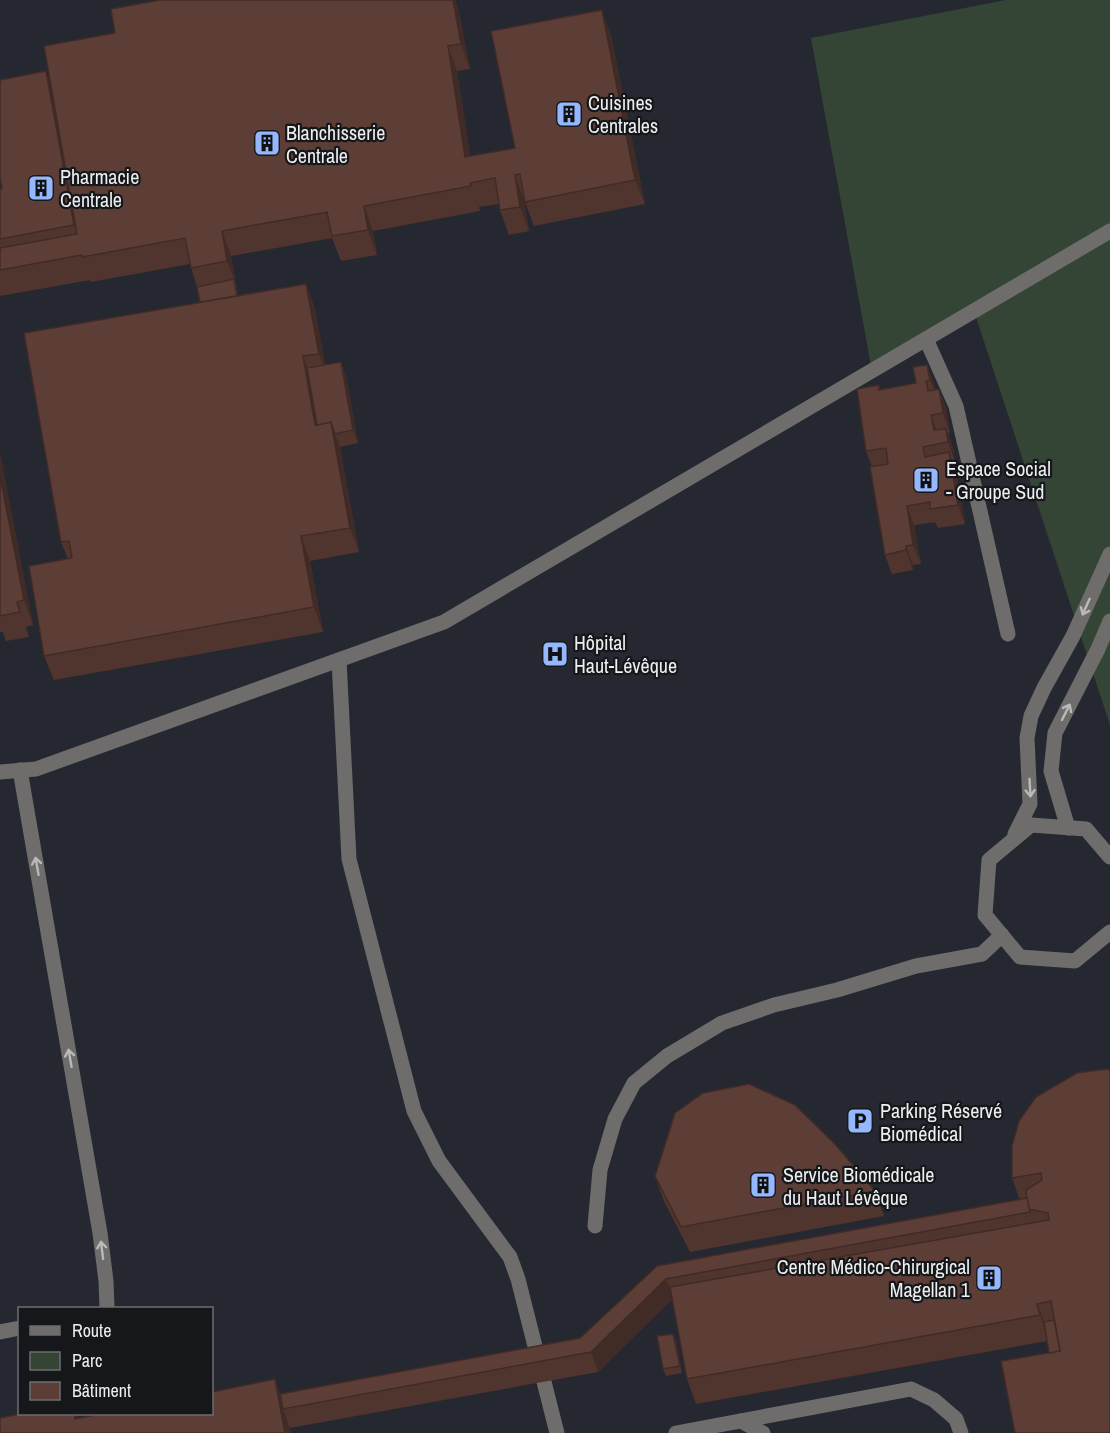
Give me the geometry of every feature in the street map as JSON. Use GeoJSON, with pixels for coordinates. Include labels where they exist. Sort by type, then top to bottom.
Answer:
{"type":"FeatureCollection","features":[{"type":"Feature","properties":{"kind":"lane"},"geometry":{"type":"LineString","coordinates":[[0,772],[36,769],[444,622],[1110,231]]}},
{"type":"Feature","properties":{"kind":"lane"},"geometry":{"type":"LineString","coordinates":[[926,339],[956,406],[1008,634]]}},
{"type":"Feature","properties":{"kind":"lane"},"geometry":{"type":"LineString","coordinates":[[1011,842],[1030,804],[1027,738],[1031,716],[1073,636],[1110,554]]}},
{"type":"Feature","properties":{"kind":"lane"},"geometry":{"type":"LineString","coordinates":[[1068,828],[1051,771],[1055,733],[1110,621]]}},
{"type":"Feature","properties":{"kind":"lane"},"geometry":{"type":"LineString","coordinates":[[339,660],[349,859],[414,1111],[439,1161],[510,1257],[518,1279],[557,1433]]}},
{"type":"Feature","properties":{"kind":"lane"},"geometry":{"type":"LineString","coordinates":[[20,770],[100,1233],[107,1307]]}},
{"type":"Feature","properties":{"kind":"lane"},"geometry":{"type":"LineString","coordinates":[[1110,857],[1086,829],[1031,825],[989,860],[985,915],[1020,957],[1075,961],[1110,932]]}},
{"type":"Feature","properties":{"kind":"lane"},"geometry":{"type":"LineString","coordinates":[[595,1226],[600,1170],[615,1119],[634,1083],[667,1056],[722,1023],[774,1005],[837,990],[916,966],[982,954],[1002,935]]}},
{"type":"Feature","properties":{"kind":"lane"},"geometry":{"type":"LineString","coordinates":[[0,1332],[18,1328]]}},
{"type":"Feature","properties":{"kind":"lane"},"geometry":{"type":"LineString","coordinates":[[676,1433],[911,1389],[934,1400],[956,1419],[961,1433]]}},
{"type":"Feature","properties":{"kind":"lane"},"geometry":{"type":"LineString","coordinates":[[741,1421],[762,1433]]}},
{"type":"Feature","properties":{"kind":"shaded area","name":"Hôpital Haut-Lévêque"},"geometry":{"type":"Polygon","coordinates":[[[0,0],[1110,0],[1110,1433],[0,1433],[0,0]]]}},
{"type":"Feature","properties":{"kind":"green space"},"geometry":{"type":"Polygon","coordinates":[[[1006,0],[1110,0],[1110,725],[974,311],[872,371],[811,38],[1006,0]]]}},
{"type":"Feature","properties":{"kind":"building","name":"Blanchisserie Centrale"},"geometry":{"type":"Polygon","coordinates":[[[160,0],[453,0],[461,44],[448,46],[465,157],[515,148],[491,31],[602,10],[635,180],[525,202],[520,174],[515,175],[520,207],[500,210],[495,178],[470,183],[471,186],[364,206],[368,230],[332,236],[327,212],[222,231],[227,261],[191,268],[185,238],[0,270],[0,248],[77,234],[44,46],[115,33],[111,9],[160,0]]]}},
{"type":"Feature","properties":{"kind":"building","name":"Pharmacie Centrale"},"geometry":{"type":"Polygon","coordinates":[[[46,71],[74,225],[0,239],[0,189],[2,189],[0,80],[46,71]]]}},
{"type":"Feature","properties":{"kind":"building"},"geometry":{"type":"Polygon","coordinates":[[[234,279],[237,296],[200,302],[197,287],[234,279]]]}},
{"type":"Feature","properties":{"kind":"building"},"geometry":{"type":"Polygon","coordinates":[[[306,284],[319,354],[303,356],[315,425],[331,422],[350,528],[301,536],[314,607],[44,656],[29,566],[72,558],[69,541],[61,542],[24,333],[306,284]]]}},
{"type":"Feature","properties":{"kind":"building"},"geometry":{"type":"Polygon","coordinates":[[[341,362],[353,430],[335,434],[331,422],[317,425],[307,368],[341,362]]]}},
{"type":"Feature","properties":{"kind":"building","name":"Espace Social - Groupe Sud"},"geometry":{"type":"Polygon","coordinates":[[[927,365],[930,380],[926,381],[928,391],[939,389],[943,413],[931,415],[934,430],[946,429],[948,442],[923,447],[925,457],[949,452],[958,505],[930,509],[930,502],[907,506],[913,545],[906,546],[906,550],[885,555],[870,467],[888,464],[886,448],[866,451],[857,389],[879,385],[879,390],[916,383],[913,367],[927,365]]]}},
{"type":"Feature","properties":{"kind":"building"},"geometry":{"type":"Polygon","coordinates":[[[0,476],[24,600],[17,602],[20,612],[0,616],[0,476]]]}},
{"type":"Feature","properties":{"kind":"building","name":"Centre Médico-Chirurgical Magellan 1"},"geometry":{"type":"Polygon","coordinates":[[[1110,1070],[1110,1433],[1015,1433],[1001,1361],[1060,1351],[1051,1301],[1037,1304],[1040,1315],[687,1379],[670,1287],[1049,1220],[1048,1213],[1028,1209],[1026,1190],[1042,1180],[1041,1173],[1012,1178],[1012,1146],[1019,1121],[1036,1097],[1077,1073],[1110,1070]]]}},
{"type":"Feature","properties":{"kind":"building","name":"Service Biomédicale du Haut Lévêque"},"geometry":{"type":"Polygon","coordinates":[[[749,1084],[795,1105],[834,1143],[875,1191],[681,1227],[655,1176],[675,1113],[703,1093],[749,1084]]]}},
{"type":"Feature","properties":{"kind":"building"},"geometry":{"type":"Polygon","coordinates":[[[1027,1198],[1030,1212],[666,1279],[591,1352],[283,1409],[280,1394],[580,1338],[657,1266],[1027,1198]]]}},
{"type":"Feature","properties":{"kind":"building"},"geometry":{"type":"Polygon","coordinates":[[[1054,1320],[1060,1351],[1049,1353],[1044,1322],[1054,1320]]]}},
{"type":"Feature","properties":{"kind":"building"},"geometry":{"type":"Polygon","coordinates":[[[673,1334],[680,1366],[663,1369],[657,1336],[673,1334]]]}},
{"type":"Feature","properties":{"kind":"building"},"geometry":{"type":"Polygon","coordinates":[[[275,1379],[285,1433],[0,1433],[0,1418],[18,1414],[75,1415],[75,1419],[95,1415],[213,1415],[213,1392],[275,1379]]]}},
{"type":"Feature","properties":{"kind":"place","name":"Cuisines Centrales"},"geometry":{"type":"Point","coordinates":[569,114]}},
{"type":"Feature","properties":{"kind":"place","name":"Blanchisserie Centrale"},"geometry":{"type":"Point","coordinates":[267,143]}},
{"type":"Feature","properties":{"kind":"place","name":"Pharmacie Centrale"},"geometry":{"type":"Point","coordinates":[41,188]}},
{"type":"Feature","properties":{"kind":"place","name":"Espace Social - Groupe Sud"},"geometry":{"type":"Point","coordinates":[926,480]}},
{"type":"Feature","properties":{"kind":"place","name":"Hôpital Haut-Lévêque"},"geometry":{"type":"Point","coordinates":[555,654]}},
{"type":"Feature","properties":{"kind":"place","name":"Parking Réservé Biomédical"},"geometry":{"type":"Point","coordinates":[860,1121]}},
{"type":"Feature","properties":{"kind":"place","name":"Service Biomédicale du Haut Lévêque"},"geometry":{"type":"Point","coordinates":[763,1185]}},
{"type":"Feature","properties":{"kind":"place","name":"Centre Médico-Chirurgical Magellan 1"},"geometry":{"type":"Point","coordinates":[989,1278]}}]}
